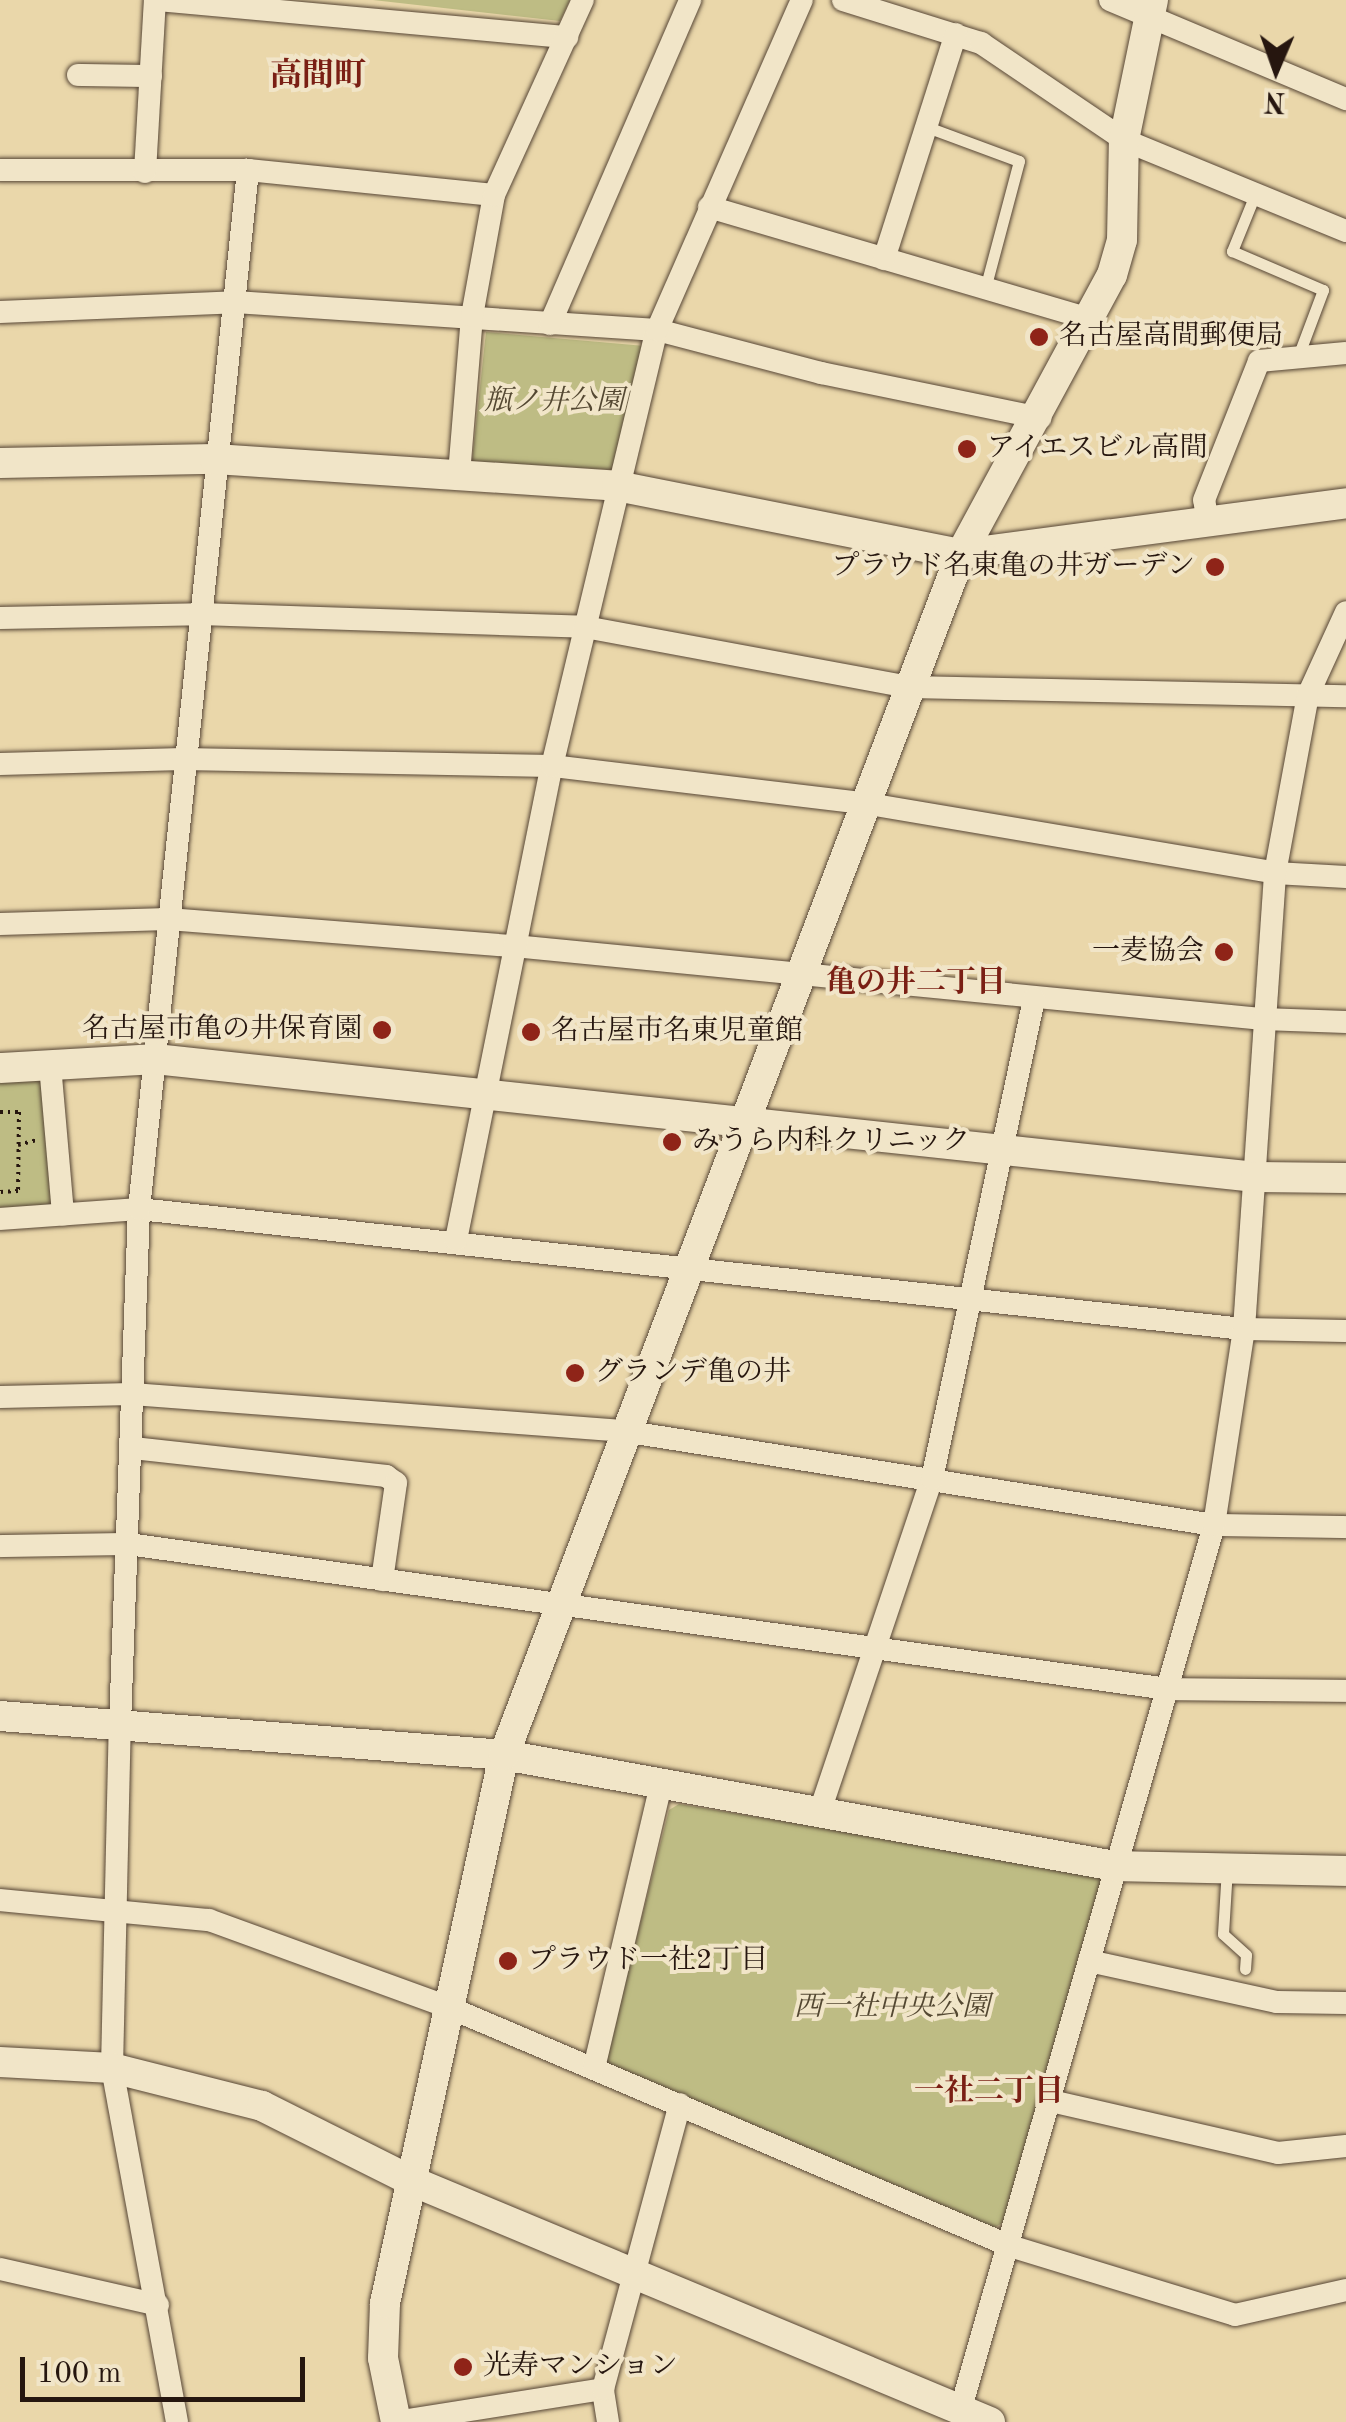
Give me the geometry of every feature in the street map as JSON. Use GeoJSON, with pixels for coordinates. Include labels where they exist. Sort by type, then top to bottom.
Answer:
{"type":"FeatureCollection","features":[{"type":"Feature","properties":{"kind":"street"},"geometry":{"type":"LineString","coordinates":[[146,172],[157,0],[566,37]]}},
{"type":"Feature","properties":{"kind":"street"},"geometry":{"type":"LineString","coordinates":[[459,474],[472,316],[494,195],[583,0]]}},
{"type":"Feature","properties":{"kind":"street"},"geometry":{"type":"LineString","coordinates":[[550,324],[690,0]]}},
{"type":"Feature","properties":{"kind":"street"},"geometry":{"type":"LineString","coordinates":[[456,1240],[552,766],[616,486],[657,330],[802,0]]}},
{"type":"Feature","properties":{"kind":"street"},"geometry":{"type":"LineString","coordinates":[[842,0],[981,43],[1124,140],[1346,231]]}},
{"type":"Feature","properties":{"kind":"street"},"geometry":{"type":"LineString","coordinates":[[1110,0],[1150,8],[1346,99]]}},
{"type":"Feature","properties":{"kind":"street"},"geometry":{"type":"LineString","coordinates":[[603,2388],[396,2422],[383,2358],[384,2303],[414,2182],[504,1755],[623,1431],[869,804],[908,686],[961,554],[1092,320],[1122,240],[1124,140],[1150,8]]}},
{"type":"Feature","properties":{"kind":"street"},"geometry":{"type":"LineString","coordinates":[[884,259],[956,34]]}},
{"type":"Feature","properties":{"kind":"street"},"geometry":{"type":"LineString","coordinates":[[78,75],[151,76]]}},
{"type":"Feature","properties":{"kind":"street"},"geometry":{"type":"LineString","coordinates":[[0,170],[248,170],[494,195]]}},
{"type":"Feature","properties":{"kind":"street"},"geometry":{"type":"LineString","coordinates":[[176,2422],[158,2305],[112,2068],[120,1724],[138,1210],[248,170]]}},
{"type":"Feature","properties":{"kind":"street"},"geometry":{"type":"LineString","coordinates":[[710,207],[1092,320]]}},
{"type":"Feature","properties":{"kind":"street"},"geometry":{"type":"LineString","coordinates":[[0,312],[235,302],[657,330],[821,373],[1040,418]]}},
{"type":"Feature","properties":{"kind":"street"},"geometry":{"type":"LineString","coordinates":[[1208,524],[1204,500],[1259,361],[1346,353]]}},
{"type":"Feature","properties":{"kind":"street"},"geometry":{"type":"LineString","coordinates":[[0,463],[215,459],[616,486],[961,554],[1346,503]]}},
{"type":"Feature","properties":{"kind":"street"},"geometry":{"type":"LineString","coordinates":[[961,2408],[1214,1525],[1244,1329],[1275,873],[1308,695],[1346,612]]}},
{"type":"Feature","properties":{"kind":"street"},"geometry":{"type":"LineString","coordinates":[[0,618],[200,614],[585,627],[908,686],[1346,696]]}},
{"type":"Feature","properties":{"kind":"street"},"geometry":{"type":"LineString","coordinates":[[0,764],[183,759],[552,766],[869,804],[1275,873],[1346,877]]}},
{"type":"Feature","properties":{"kind":"street"},"geometry":{"type":"LineString","coordinates":[[0,924],[168,920],[514,946],[1263,1020],[1346,1022]]}},
{"type":"Feature","properties":{"kind":"street"},"geometry":{"type":"LineString","coordinates":[[819,1814],[878,1649],[932,1479],[1006,1149],[1034,999]]}},
{"type":"Feature","properties":{"kind":"street"},"geometry":{"type":"LineString","coordinates":[[0,1068],[155,1058],[1256,1177],[1346,1178]]}},
{"type":"Feature","properties":{"kind":"street"},"geometry":{"type":"LineString","coordinates":[[50,1065],[63,1214]]}},
{"type":"Feature","properties":{"kind":"street"},"geometry":{"type":"LineString","coordinates":[[0,1219],[138,1210],[456,1240],[1244,1329],[1346,1331]]}},
{"type":"Feature","properties":{"kind":"street"},"geometry":{"type":"LineString","coordinates":[[0,1397],[132,1394],[623,1431],[1214,1525],[1346,1527]]}},
{"type":"Feature","properties":{"kind":"street"},"geometry":{"type":"LineString","coordinates":[[132,1448],[386,1476],[396,1483],[382,1580]]}},
{"type":"Feature","properties":{"kind":"street"},"geometry":{"type":"LineString","coordinates":[[0,1546],[128,1544],[557,1608],[1167,1688],[1346,1692]]}},
{"type":"Feature","properties":{"kind":"street"},"geometry":{"type":"LineString","coordinates":[[0,1716],[504,1755],[1115,1866],[1346,1871]]}},
{"type":"Feature","properties":{"kind":"street"},"geometry":{"type":"LineString","coordinates":[[594,2068],[662,1784]]}},
{"type":"Feature","properties":{"kind":"street"},"geometry":{"type":"LineString","coordinates":[[0,1900],[210,1920],[448,2007],[1010,2246],[1235,2315],[1346,2290]]}},
{"type":"Feature","properties":{"kind":"street"},"geometry":{"type":"LineString","coordinates":[[1089,1961],[1277,2002],[1346,2003]]}},
{"type":"Feature","properties":{"kind":"street"},"geometry":{"type":"LineString","coordinates":[[0,2062],[112,2068],[262,2106],[414,2182],[990,2422]]}},
{"type":"Feature","properties":{"kind":"street"},"geometry":{"type":"LineString","coordinates":[[1051,2101],[1278,2153],[1346,2146]]}},
{"type":"Feature","properties":{"kind":"street"},"geometry":{"type":"LineString","coordinates":[[608,2422],[603,2388],[680,2104]]}},
{"type":"Feature","properties":{"kind":"street"},"geometry":{"type":"LineString","coordinates":[[0,2269],[158,2305]]}},
{"type":"Feature","properties":{"kind":"lane"},"geometry":{"type":"LineString","coordinates":[[926,126],[1019,160],[985,289]]}},
{"type":"Feature","properties":{"kind":"lane"},"geometry":{"type":"LineString","coordinates":[[1256,191],[1232,251],[1323,290],[1297,359]]}},
{"type":"Feature","properties":{"kind":"lane"},"geometry":{"type":"LineString","coordinates":[[1227,1868],[1223,1934],[1246,1954],[1245,1969]]}},
{"type":"Feature","properties":{"kind":"path"},"geometry":{"type":"LineString","coordinates":[[0,1112],[19,1112],[18,1191],[0,1192]]}},
{"type":"Feature","properties":{"kind":"green space"},"geometry":{"type":"Polygon","coordinates":[[[373,0],[570,0],[560,21],[373,0]]]}},
{"type":"Feature","properties":{"kind":"green space","name":"瓶ノ井公園"},"geometry":{"type":"Polygon","coordinates":[[[486,332],[645,346],[612,470],[472,461],[486,332]]]}},
{"type":"Feature","properties":{"kind":"green space"},"geometry":{"type":"Polygon","coordinates":[[[42,1077],[53,1207],[0,1211],[0,1080],[42,1077]]]}},
{"type":"Feature","properties":{"kind":"green space","name":"西一社中央公園"},"geometry":{"type":"Polygon","coordinates":[[[679,1804],[1099,1874],[1103,1882],[1006,2221],[992,2229],[604,2066],[669,1810],[679,1804]]]}},
{"type":"Feature","properties":{"kind":"place","name":"名古屋高間郵便局"},"geometry":{"type":"Point","coordinates":[1039,337]}},
{"type":"Feature","properties":{"kind":"place","name":"アイエスビル高間"},"geometry":{"type":"Point","coordinates":[967,449]}},
{"type":"Feature","properties":{"kind":"place","name":"プラウド名東亀の井ガーデン"},"geometry":{"type":"Point","coordinates":[1215,567]}},
{"type":"Feature","properties":{"kind":"place","name":"一麦協会"},"geometry":{"type":"Point","coordinates":[1224,952]}},
{"type":"Feature","properties":{"kind":"place","name":"名古屋市亀の井保育園"},"geometry":{"type":"Point","coordinates":[382,1030]}},
{"type":"Feature","properties":{"kind":"place","name":"名古屋市名東児童館"},"geometry":{"type":"Point","coordinates":[531,1032]}},
{"type":"Feature","properties":{"kind":"place","name":"みうら内科クリニック"},"geometry":{"type":"Point","coordinates":[672,1142]}},
{"type":"Feature","properties":{"kind":"place","name":"グランデ亀の井"},"geometry":{"type":"Point","coordinates":[575,1373]}},
{"type":"Feature","properties":{"kind":"place","name":"プラウド一社2丁目"},"geometry":{"type":"Point","coordinates":[508,1961]}},
{"type":"Feature","properties":{"kind":"place","name":"光寿マンション"},"geometry":{"type":"Point","coordinates":[463,2367]}},
{"type":"Feature","properties":{"kind":"district","name":"高間町"},"geometry":{"type":"Point","coordinates":[318,77]}},
{"type":"Feature","properties":{"kind":"district","name":"亀の井二丁目"},"geometry":{"type":"Point","coordinates":[916,983]}},
{"type":"Feature","properties":{"kind":"district","name":"一社二丁目"},"geometry":{"type":"Point","coordinates":[989,2092]}}]}
